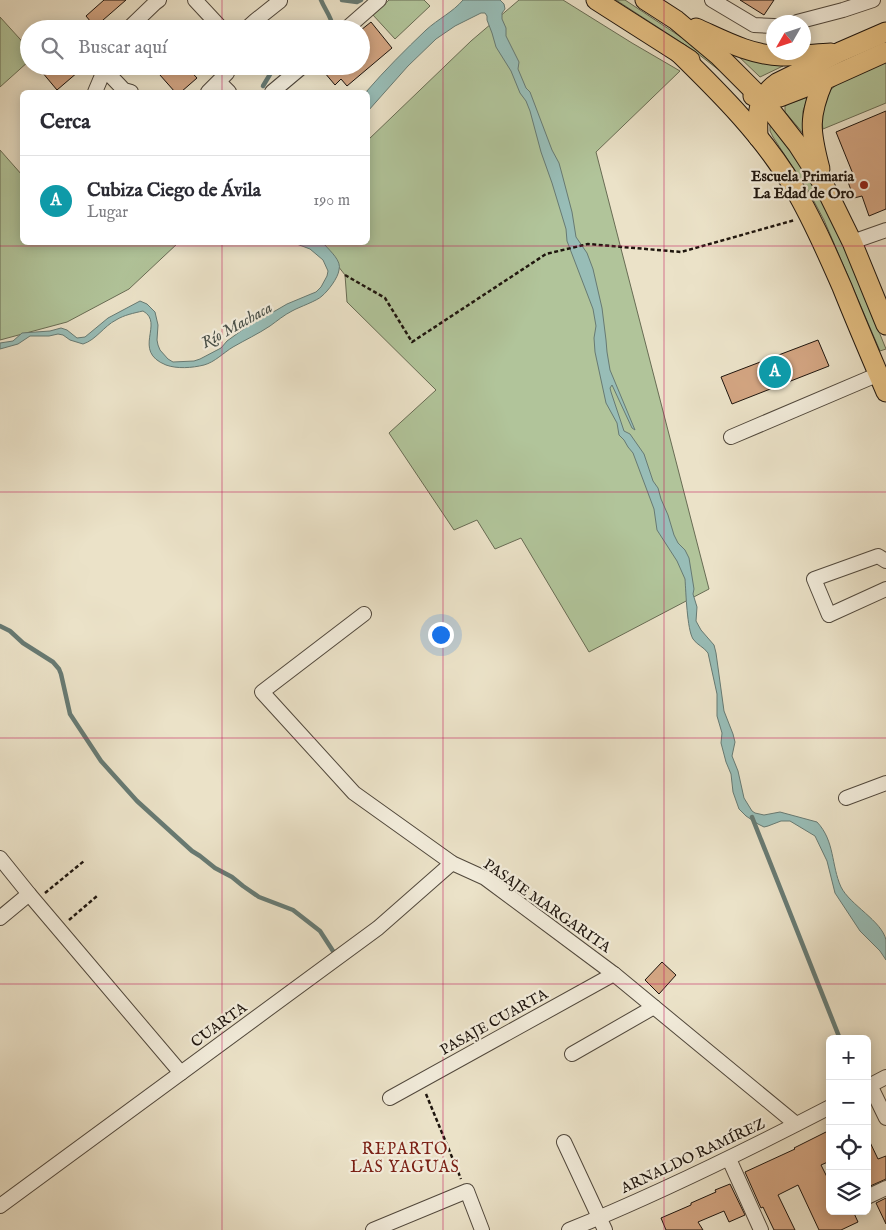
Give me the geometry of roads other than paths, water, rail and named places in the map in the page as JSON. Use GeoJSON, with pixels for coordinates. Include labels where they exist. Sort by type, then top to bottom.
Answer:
{"type":"FeatureCollection","features":[{"type":"Feature","properties":{"kind":"main road"},"geometry":{"type":"LineString","coordinates":[[596,0],[679,54],[738,89],[762,99],[780,97],[824,80],[886,52]]}},
{"type":"Feature","properties":{"kind":"main road"},"geometry":{"type":"LineString","coordinates":[[647,0],[676,20],[718,56],[762,99],[798,145],[825,187],[852,242],[886,325]]}},
{"type":"Feature","properties":{"kind":"main road"},"geometry":{"type":"LineString","coordinates":[[676,20],[735,46],[758,52],[780,56],[840,52]]}},
{"type":"Feature","properties":{"kind":"main road"},"geometry":{"type":"LineString","coordinates":[[758,137],[758,112],[766,92],[777,83],[886,32]]}},
{"type":"Feature","properties":{"kind":"main road"},"geometry":{"type":"LineString","coordinates":[[679,54],[717,91],[758,137],[794,187],[816,227],[882,373],[886,392]]}},
{"type":"Feature","properties":{"kind":"main road"},"geometry":{"type":"LineString","coordinates":[[824,80],[816,99],[812,117],[812,132],[814,148],[825,187]]}},
{"type":"Feature","properties":{"kind":"street"},"geometry":{"type":"LineString","coordinates":[[137,20],[159,0]]}},
{"type":"Feature","properties":{"kind":"street"},"geometry":{"type":"LineString","coordinates":[[195,0],[214,20]]}},
{"type":"Feature","properties":{"kind":"street"},"geometry":{"type":"LineString","coordinates":[[356,20],[379,0]]}},
{"type":"Feature","properties":{"kind":"street"},"geometry":{"type":"LineString","coordinates":[[712,0],[754,25],[766,26]]}},
{"type":"Feature","properties":{"kind":"street"},"geometry":{"type":"LineString","coordinates":[[811,18],[873,0]]}},
{"type":"Feature","properties":{"kind":"street"},"geometry":{"type":"LineString","coordinates":[[256,20],[280,1]]}},
{"type":"Feature","properties":{"kind":"street"},"geometry":{"type":"LineString","coordinates":[[96,90],[103,75]]}},
{"type":"Feature","properties":{"kind":"street"},"geometry":{"type":"LineString","coordinates":[[112,75],[124,90]]}},
{"type":"Feature","properties":{"kind":"street"},"geometry":{"type":"LineString","coordinates":[[210,90],[224,75]]}},
{"type":"Feature","properties":{"kind":"street"},"geometry":{"type":"LineString","coordinates":[[274,90],[292,75]]}},
{"type":"Feature","properties":{"kind":"street"},"geometry":{"type":"LineString","coordinates":[[219,82],[227,90]]}},
{"type":"Feature","properties":{"kind":"street"},"geometry":{"type":"LineString","coordinates":[[852,242],[886,230]]}},
{"type":"Feature","properties":{"kind":"street"},"geometry":{"type":"LineString","coordinates":[[731,437],[882,373]]}},
{"type":"Feature","properties":{"kind":"street"},"geometry":{"type":"LineString","coordinates":[[886,561],[878,556],[814,579],[829,615],[886,589]]}},
{"type":"Feature","properties":{"kind":"street","name":"PASAJE MARGARITA"},"geometry":{"type":"LineString","coordinates":[[364,614],[262,692],[354,793],[452,863],[485,878],[614,974],[796,1124]]}},
{"type":"Feature","properties":{"kind":"street"},"geometry":{"type":"LineString","coordinates":[[846,798],[886,783]]}},
{"type":"Feature","properties":{"kind":"street"},"geometry":{"type":"LineString","coordinates":[[0,858],[181,1073]]}},
{"type":"Feature","properties":{"kind":"street","name":"CUARTA"},"geometry":{"type":"LineString","coordinates":[[0,1206],[378,928],[452,863]]}},
{"type":"Feature","properties":{"kind":"street"},"geometry":{"type":"LineString","coordinates":[[0,918],[32,898]]}},
{"type":"Feature","properties":{"kind":"street","name":"PASAJE CUARTA"},"geometry":{"type":"LineString","coordinates":[[390,1098],[614,974]]}},
{"type":"Feature","properties":{"kind":"street"},"geometry":{"type":"LineString","coordinates":[[572,1054],[654,1007]]}},
{"type":"Feature","properties":{"kind":"street"},"geometry":{"type":"LineString","coordinates":[[871,1085],[886,1077]]}},
{"type":"Feature","properties":{"kind":"street"},"geometry":{"type":"LineString","coordinates":[[871,1090],[886,1118]]}},
{"type":"Feature","properties":{"kind":"street","name":"ARNALDO RAMÍREZ"},"geometry":{"type":"LineString","coordinates":[[569,1230],[602,1224],[826,1108]]}},
{"type":"Feature","properties":{"kind":"street"},"geometry":{"type":"LineString","coordinates":[[564,1142],[602,1224]]}},
{"type":"Feature","properties":{"kind":"street"},"geometry":{"type":"LineString","coordinates":[[729,1159],[762,1230]]}},
{"type":"Feature","properties":{"kind":"street"},"geometry":{"type":"LineString","coordinates":[[871,1195],[886,1188]]}},
{"type":"Feature","properties":{"kind":"street"},"geometry":{"type":"LineString","coordinates":[[378,1229],[467,1191],[482,1230]]}},
{"type":"Feature","properties":{"kind":"water"},"geometry":{"type":"Polygon","coordinates":[[[463,0],[500,0],[504,4],[505,9],[502,13],[502,19],[506,28],[506,36],[519,62],[518,69],[526,88],[530,92],[552,150],[559,163],[572,212],[576,237],[587,253],[593,269],[602,308],[610,370],[635,430],[632,428],[612,385],[610,388],[611,392],[624,431],[630,434],[644,454],[674,535],[689,558],[694,589],[693,594],[697,607],[696,621],[714,645],[724,711],[735,742],[732,756],[738,771],[744,798],[755,813],[764,815],[780,812],[817,822],[827,837],[838,879],[845,894],[879,926],[883,933],[886,940],[886,960],[880,951],[860,931],[835,893],[827,861],[815,836],[790,821],[781,821],[764,827],[746,816],[739,809],[721,743],[722,733],[717,716],[717,694],[708,653],[693,639],[689,627],[685,579],[677,561],[657,530],[654,509],[633,453],[619,435],[617,423],[606,403],[595,352],[594,338],[596,326],[593,309],[567,241],[566,229],[530,111],[511,71],[496,47],[485,13],[481,13],[455,26],[436,39],[408,66],[370,109],[370,90],[368,90],[426,30],[463,0]]]}},
{"type":"Feature","properties":{"kind":"water"},"geometry":{"type":"Polygon","coordinates":[[[299,245],[325,245],[339,263],[337,277],[327,291],[320,298],[289,313],[208,364],[180,368],[166,365],[156,359],[149,345],[151,323],[149,316],[143,311],[119,318],[83,344],[58,334],[30,336],[18,344],[0,349],[0,343],[13,341],[22,333],[50,331],[61,328],[77,338],[85,337],[108,318],[140,301],[147,304],[155,312],[158,325],[158,345],[168,359],[173,362],[194,361],[221,348],[227,341],[256,320],[316,292],[321,287],[328,271],[323,260],[310,249],[299,245]]]}},
{"type":"Feature","properties":{"kind":"waterway"},"geometry":{"type":"LineString","coordinates":[[321,0],[331,20]]}},
{"type":"Feature","properties":{"kind":"waterway"},"geometry":{"type":"LineString","coordinates":[[342,0],[357,2],[361,0]]}},
{"type":"Feature","properties":{"kind":"waterway"},"geometry":{"type":"LineString","coordinates":[[263,86],[270,75]]}},
{"type":"Feature","properties":{"kind":"waterway"},"geometry":{"type":"LineString","coordinates":[[0,626],[53,662],[59,669],[70,714],[101,761],[137,801],[192,851],[215,868],[232,877],[259,897],[293,910],[320,931],[333,951]]}},
{"type":"Feature","properties":{"kind":"waterway"},"geometry":{"type":"LineString","coordinates":[[752,817],[838,1035]]}},
{"type":"Feature","properties":{"kind":"place","name":"Escuela Primaria La Edad de Oro"},"geometry":{"type":"Point","coordinates":[864,185]}},
{"type":"Feature","properties":{"kind":"place","name":"Cubiza Ciego de Ávila"},"geometry":{"type":"Point","coordinates":[775,372]}},
{"type":"Feature","properties":{"kind":"district","name":"REPARTO LAS YAGUAS"},"geometry":{"type":"Point","coordinates":[405,1159]}},
{"type":"Feature","properties":{"kind":"water label","name":"Río Machaca"},"geometry":{"type":"Point","coordinates":[237,326]}}]}
